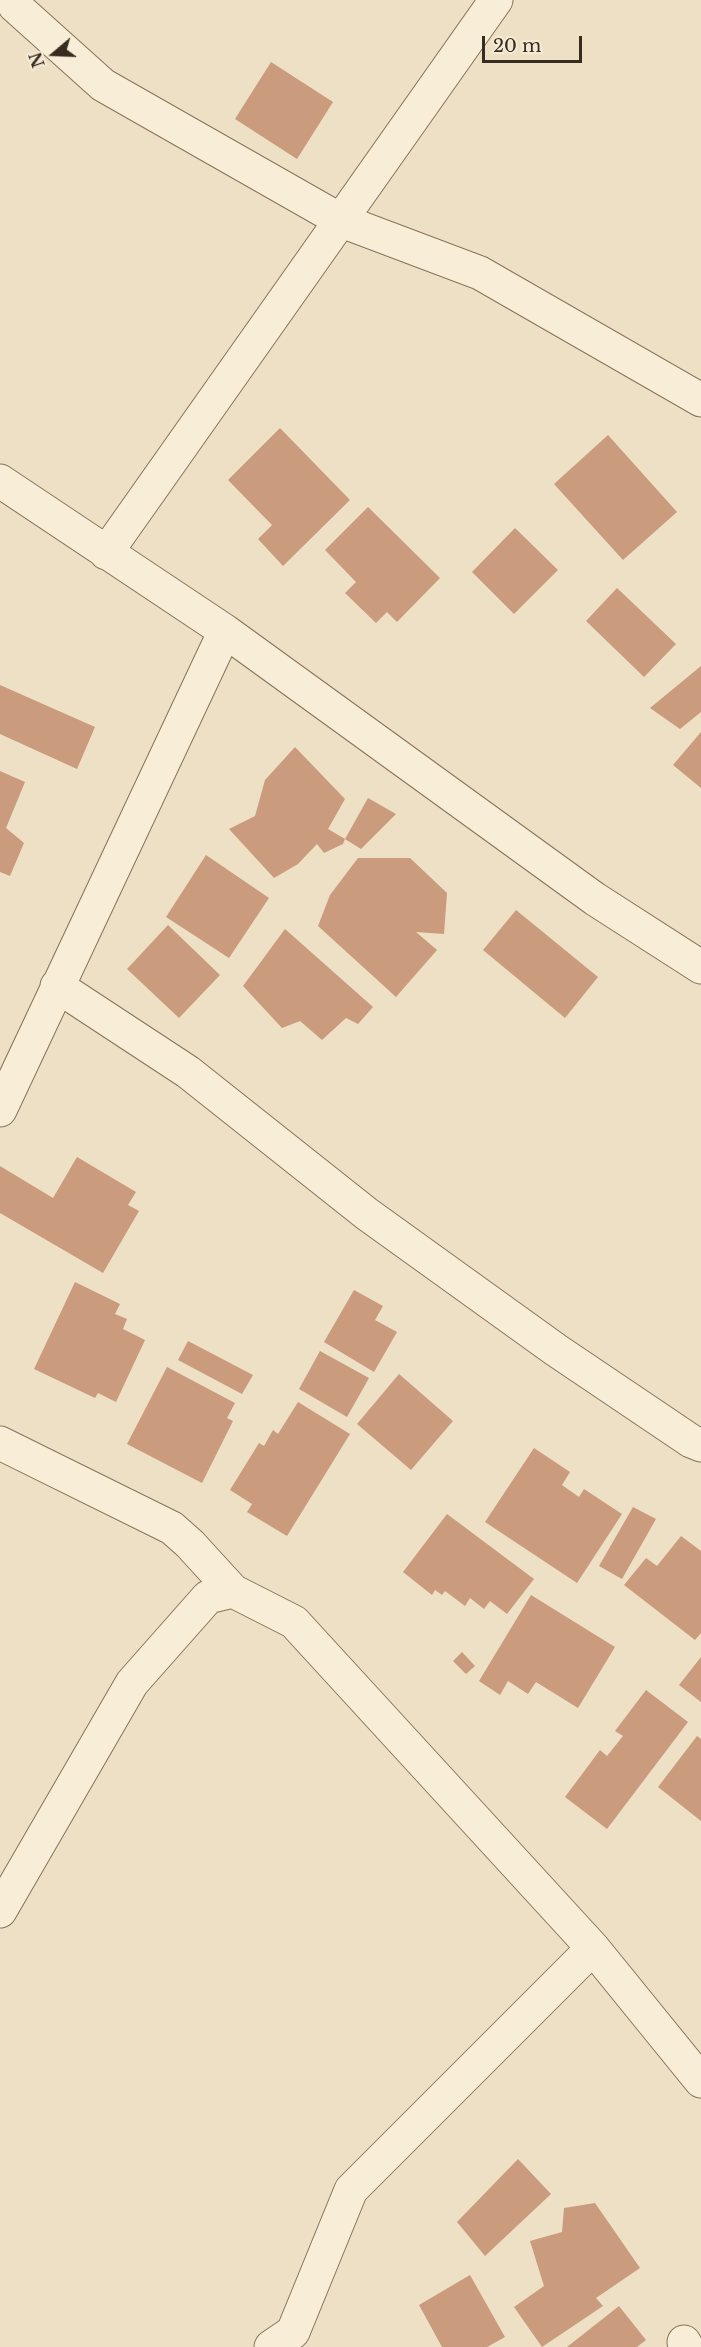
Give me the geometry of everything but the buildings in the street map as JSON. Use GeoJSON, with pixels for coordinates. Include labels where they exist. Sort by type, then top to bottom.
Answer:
{"type":"FeatureCollection","features":[{"type":"Feature","properties":{"kind":"street"},"geometry":{"type":"LineString","coordinates":[[12,0],[15,6],[103,85],[342,221],[480,273],[701,400]]}},
{"type":"Feature","properties":{"kind":"street"},"geometry":{"type":"LineString","coordinates":[[106,553],[496,0]]}},
{"type":"Feature","properties":{"kind":"street"},"geometry":{"type":"LineString","coordinates":[[0,481],[225,632],[595,899],[701,967]]}},
{"type":"Feature","properties":{"kind":"street"},"geometry":{"type":"LineString","coordinates":[[0,1110],[225,632]]}},
{"type":"Feature","properties":{"kind":"street"},"geometry":{"type":"LineString","coordinates":[[57,986],[188,1072],[367,1214],[556,1350],[691,1441],[701,1445]]}},
{"type":"Feature","properties":{"kind":"street"},"geometry":{"type":"LineString","coordinates":[[0,1443],[172,1528],[190,1544],[233,1591],[294,1622],[593,1948],[701,2081]]}},
{"type":"Feature","properties":{"kind":"street"},"geometry":{"type":"LineString","coordinates":[[0,1911],[132,1683],[208,1597],[233,1591]]}},
{"type":"Feature","properties":{"kind":"street"},"geometry":{"type":"LineString","coordinates":[[289,2342],[351,2190],[593,1948]]}}]}
